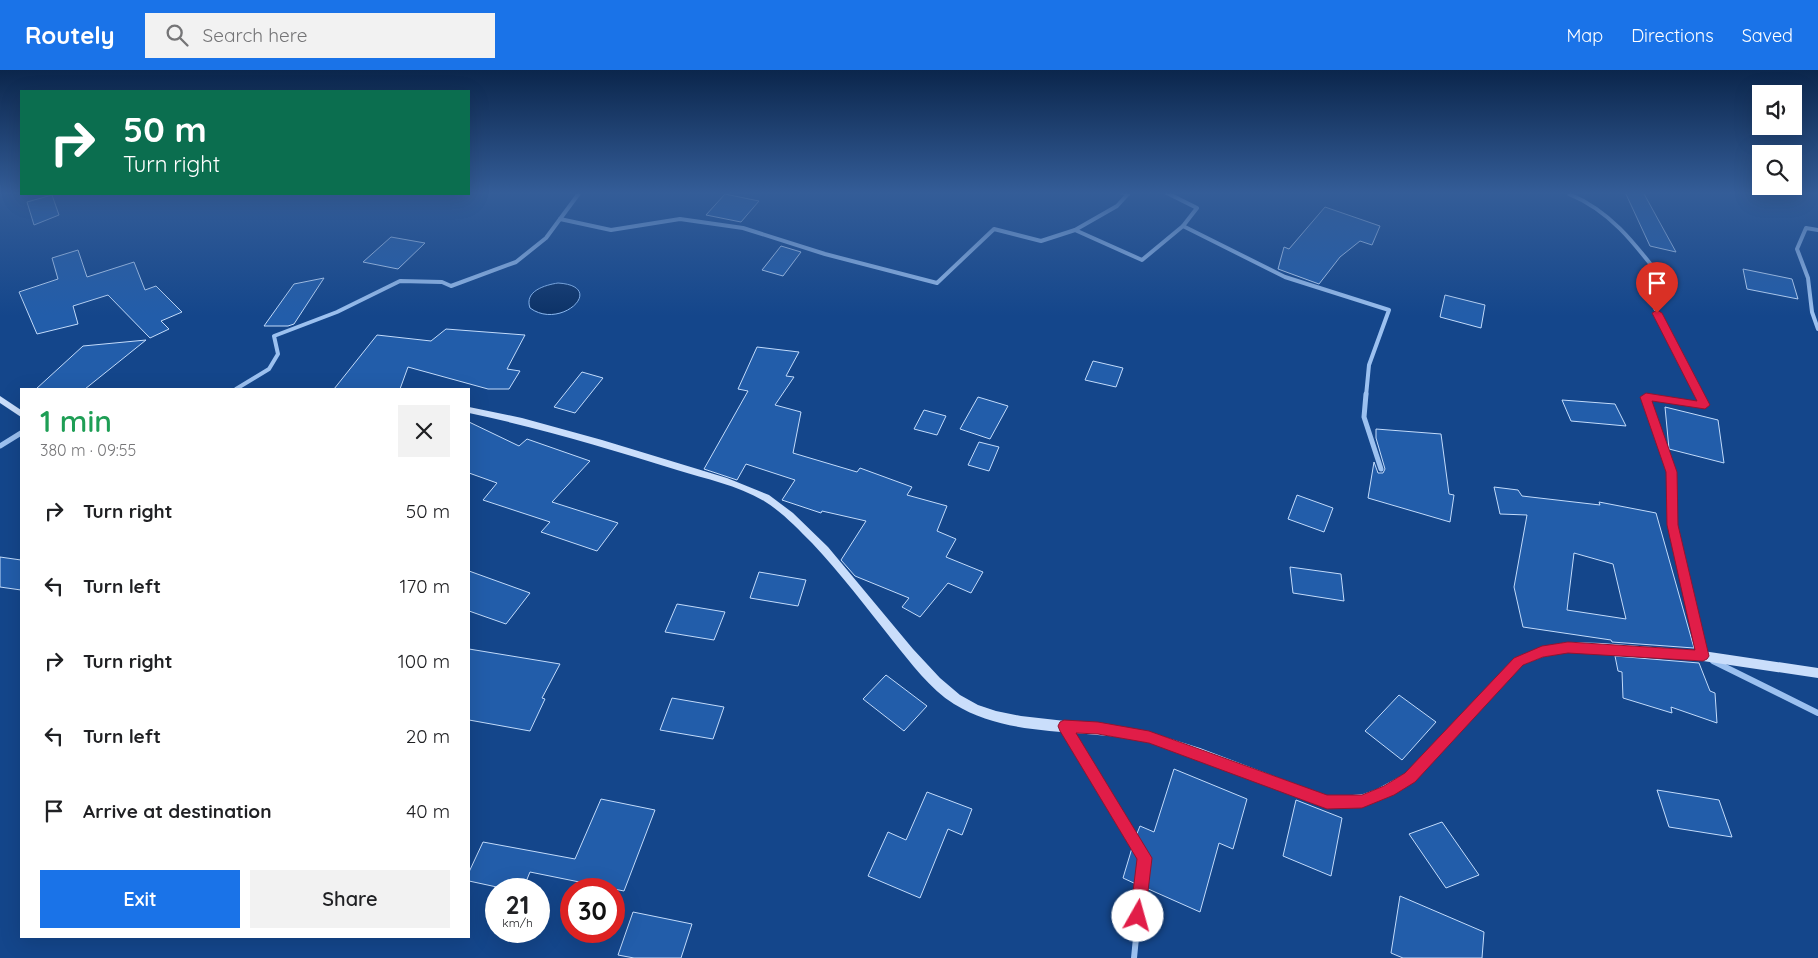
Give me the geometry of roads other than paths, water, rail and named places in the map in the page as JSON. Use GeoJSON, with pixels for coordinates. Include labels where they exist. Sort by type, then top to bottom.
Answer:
{"type":"FeatureCollection","features":[{"type":"Feature","properties":{"kind":"street"},"geometry":{"type":"LineString","coordinates":[[238,388],[269,369],[278,354],[274,336],[337,312],[400,281],[442,282],[451,286],[516,262],[549,233]]}},
{"type":"Feature","properties":{"kind":"street"},"geometry":{"type":"LineString","coordinates":[[760,233],[825,254],[937,283],[989,233]]}},
{"type":"Feature","properties":{"kind":"street"},"geometry":{"type":"LineString","coordinates":[[1011,233],[1041,241],[1064,233]]}},
{"type":"Feature","properties":{"kind":"street"},"geometry":{"type":"LineString","coordinates":[[1083,233],[1142,260],[1175,233]]}},
{"type":"Feature","properties":{"kind":"street"},"geometry":{"type":"LineString","coordinates":[[1199,233],[1285,277],[1389,310],[1369,365],[1364,417],[1381,469]]}},
{"type":"Feature","properties":{"kind":"street"},"geometry":{"type":"LineString","coordinates":[[1624,233],[1666,284],[1652,302],[1705,405],[1646,397],[1672,472],[1672,525],[1703,656]]}},
{"type":"Feature","properties":{"kind":"street"},"geometry":{"type":"LineString","coordinates":[[1804,233],[1797,249],[1808,278],[1812,312],[1818,329]]}},
{"type":"Feature","properties":{"kind":"street"},"geometry":{"type":"LineString","coordinates":[[0,399],[20,413]]}},
{"type":"Feature","properties":{"kind":"street"},"geometry":{"type":"LineString","coordinates":[[470,410],[503,416],[609,444],[743,487],[765,498],[787,513],[820,545],[856,585],[926,673],[959,701],[982,712],[1007,719],[1098,728],[1149,737],[1327,802],[1362,802],[1389,790],[1410,777],[1518,662],[1542,652],[1568,648],[1703,656],[1818,673]]}},
{"type":"Feature","properties":{"kind":"street"},"geometry":{"type":"LineString","coordinates":[[0,446],[20,435]]}},
{"type":"Feature","properties":{"kind":"street"},"geometry":{"type":"LineString","coordinates":[[1703,656],[1818,713]]}},
{"type":"Feature","properties":{"kind":"street"},"geometry":{"type":"LineString","coordinates":[[1064,726],[1144,858],[1134,958]]}},
{"type":"Feature","properties":{"kind":"water"},"geometry":{"type":"Polygon","coordinates":[[[558,283],[572,286],[579,291],[579,298],[574,305],[566,311],[554,314],[542,314],[530,308],[530,297],[533,293],[547,285],[558,283]]]}}]}
